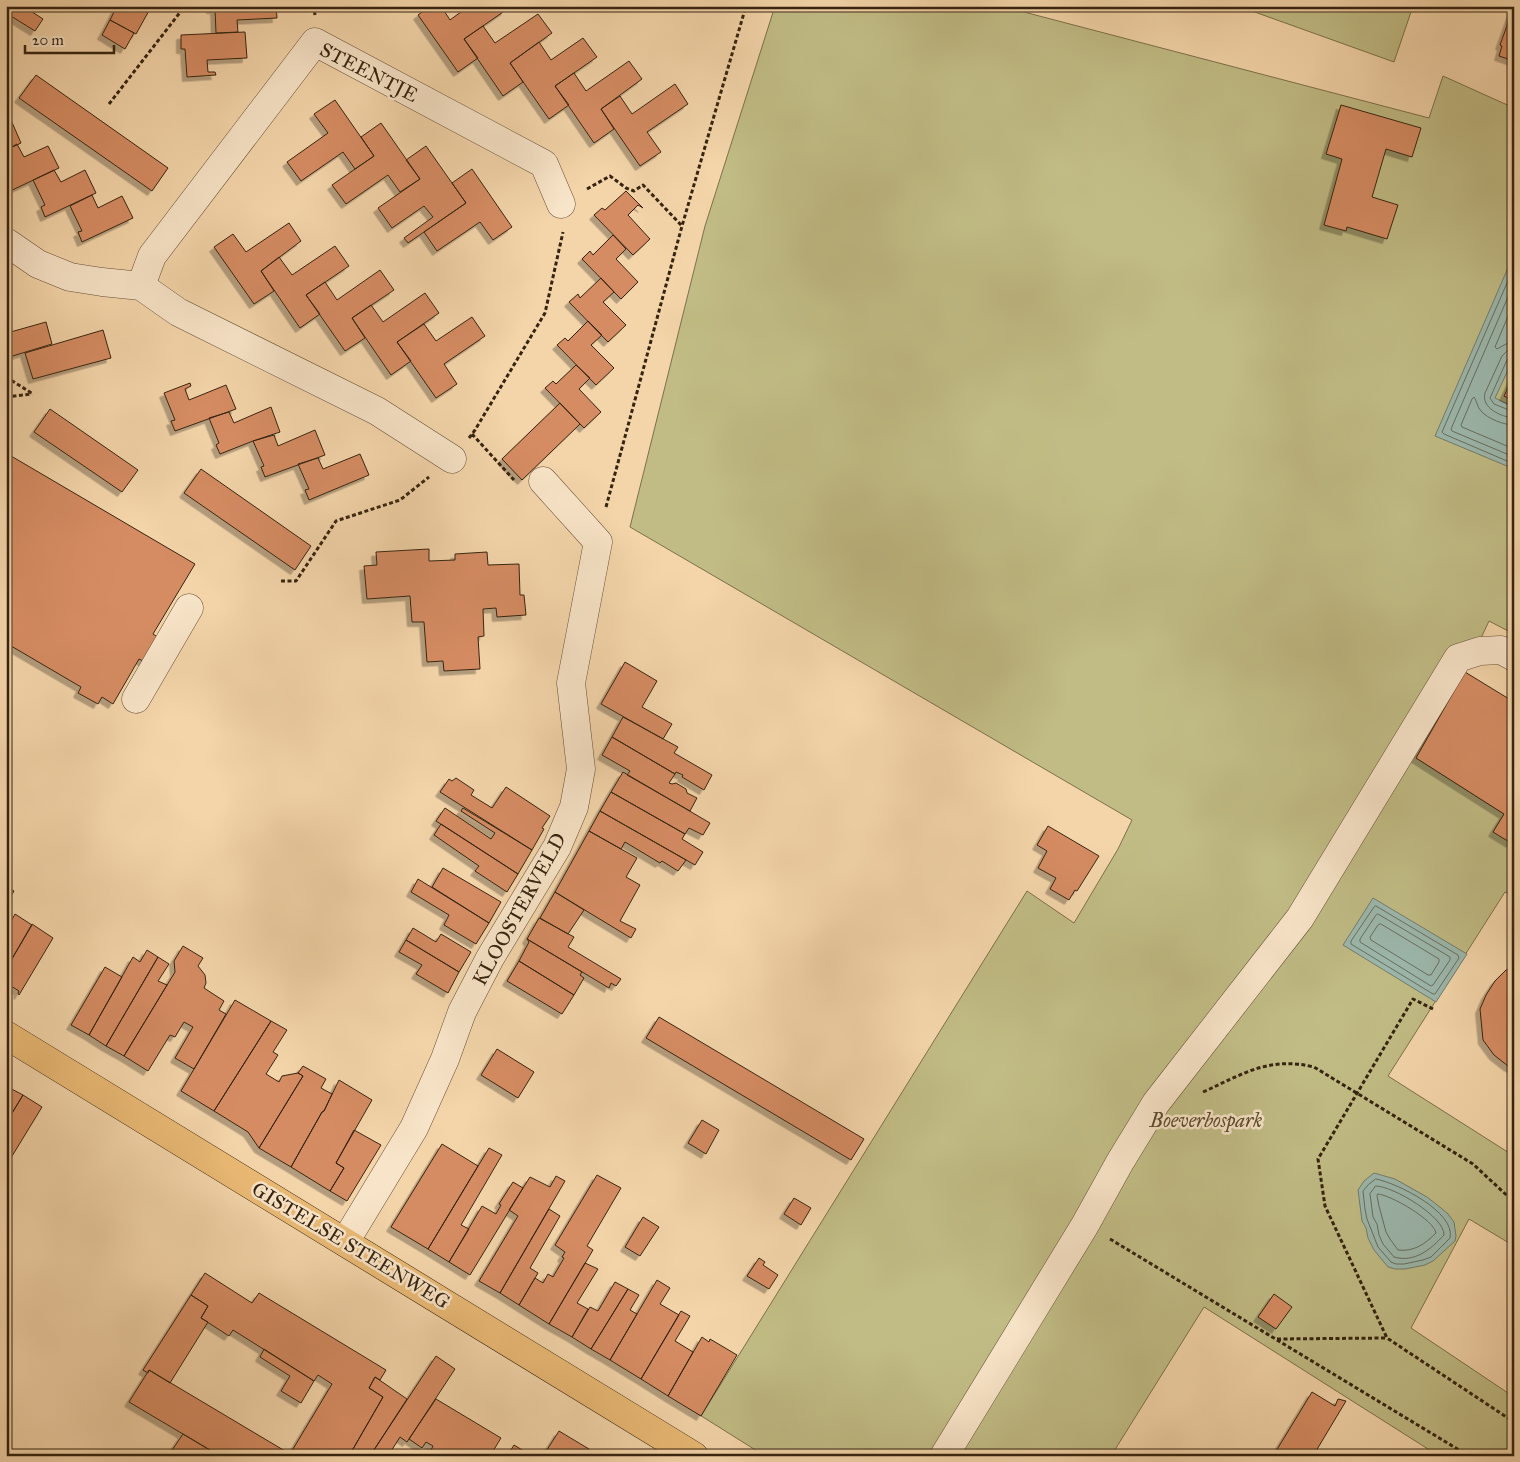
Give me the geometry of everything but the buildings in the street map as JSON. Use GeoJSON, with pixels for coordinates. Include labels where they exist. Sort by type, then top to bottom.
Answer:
{"type":"FeatureCollection","features":[{"type":"Feature","properties":{"kind":"main road","name":"GISTELSE STEENWEG"},"geometry":{"type":"LineString","coordinates":[[6,1035],[694,1456]]}},
{"type":"Feature","properties":{"kind":"street","name":"STEENTJE"},"geometry":{"type":"LineString","coordinates":[[141,286],[152,256],[315,42],[544,164],[562,204]]}},
{"type":"Feature","properties":{"kind":"street"},"geometry":{"type":"LineString","coordinates":[[6,242],[38,264],[70,277],[141,286],[178,312],[377,412],[452,459]]}},
{"type":"Feature","properties":{"kind":"street"},"geometry":{"type":"LineString","coordinates":[[543,481],[598,542]]}},
{"type":"Feature","properties":{"kind":"street","name":"KLOOSTERVELD"},"geometry":{"type":"LineString","coordinates":[[345,1242],[414,1128],[445,1059],[462,1012],[490,958],[557,847],[574,807],[581,769],[571,683],[598,542]]}},
{"type":"Feature","properties":{"kind":"street"},"geometry":{"type":"LineString","coordinates":[[136,699],[188,608]]}},
{"type":"Feature","properties":{"kind":"street"},"geometry":{"type":"LineString","coordinates":[[944,1456],[1085,1225],[1156,1103],[1300,918],[1458,658],[1480,651],[1501,650],[1514,657]]}},
{"type":"Feature","properties":{"kind":"path"},"geometry":{"type":"LineString","coordinates":[[109,104],[185,6]]}},
{"type":"Feature","properties":{"kind":"path"},"geometry":{"type":"LineString","coordinates":[[598,542],[603,530],[602,520],[682,226],[746,6]]}},
{"type":"Feature","properties":{"kind":"path"},"geometry":{"type":"LineString","coordinates":[[281,581],[296,581],[336,521],[400,500],[452,459],[472,434],[545,312],[565,223],[566,213],[562,204],[610,176],[626,188],[634,191],[643,185],[682,226]]}},
{"type":"Feature","properties":{"kind":"path"},"geometry":{"type":"LineString","coordinates":[[6,377],[32,394],[6,397]]}},
{"type":"Feature","properties":{"kind":"path"},"geometry":{"type":"LineString","coordinates":[[472,434],[528,495],[543,481]]}},
{"type":"Feature","properties":{"kind":"path"},"geometry":{"type":"LineString","coordinates":[[1433,1009],[1413,999],[1318,1159],[1324,1206],[1387,1338],[1514,1422]]}},
{"type":"Feature","properties":{"kind":"path"},"geometry":{"type":"LineString","coordinates":[[1156,1103],[1172,1104],[1187,1099],[1252,1069],[1284,1062],[1300,1063],[1314,1067],[1473,1164],[1514,1202]]}},
{"type":"Feature","properties":{"kind":"path"},"geometry":{"type":"LineString","coordinates":[[1085,1225],[1469,1456]]}},
{"type":"Feature","properties":{"kind":"path"},"geometry":{"type":"LineString","coordinates":[[1275,1339],[1387,1338]]}},
{"type":"Feature","properties":{"kind":"green space","name":"Boeverbospark"},"geometry":{"type":"Polygon","coordinates":[[[775,6],[1001,6],[1429,118],[1443,76],[1514,108],[1514,634],[1489,621],[1465,672],[1416,758],[1504,814],[1494,831],[1511,843],[1514,837],[1514,896],[1505,892],[1388,1076],[1514,1156],[1514,1246],[1469,1219],[1411,1328],[1514,1397],[1514,1456],[1439,1456],[1204,1307],[1111,1456],[765,1456],[701,1416],[1027,891],[1074,923],[1118,849],[1132,820],[630,527],[705,226],[775,6]]]}},
{"type":"Feature","properties":{"kind":"green space"},"geometry":{"type":"Polygon","coordinates":[[[1238,6],[1413,6],[1394,62],[1238,6]]]}},
{"type":"Feature","properties":{"kind":"water"},"geometry":{"type":"Polygon","coordinates":[[[1514,254],[1514,357],[1495,398],[1514,407],[1514,469],[1435,436],[1514,254]]]}},
{"type":"Feature","properties":{"kind":"water"},"geometry":{"type":"Polygon","coordinates":[[[1373,898],[1467,954],[1436,1002],[1343,945],[1373,898]]]}},
{"type":"Feature","properties":{"kind":"water"},"geometry":{"type":"Polygon","coordinates":[[[1374,1173],[1395,1179],[1427,1197],[1448,1214],[1454,1222],[1455,1241],[1433,1261],[1425,1265],[1395,1269],[1388,1267],[1374,1250],[1362,1221],[1358,1190],[1364,1181],[1374,1173]]]}}]}
